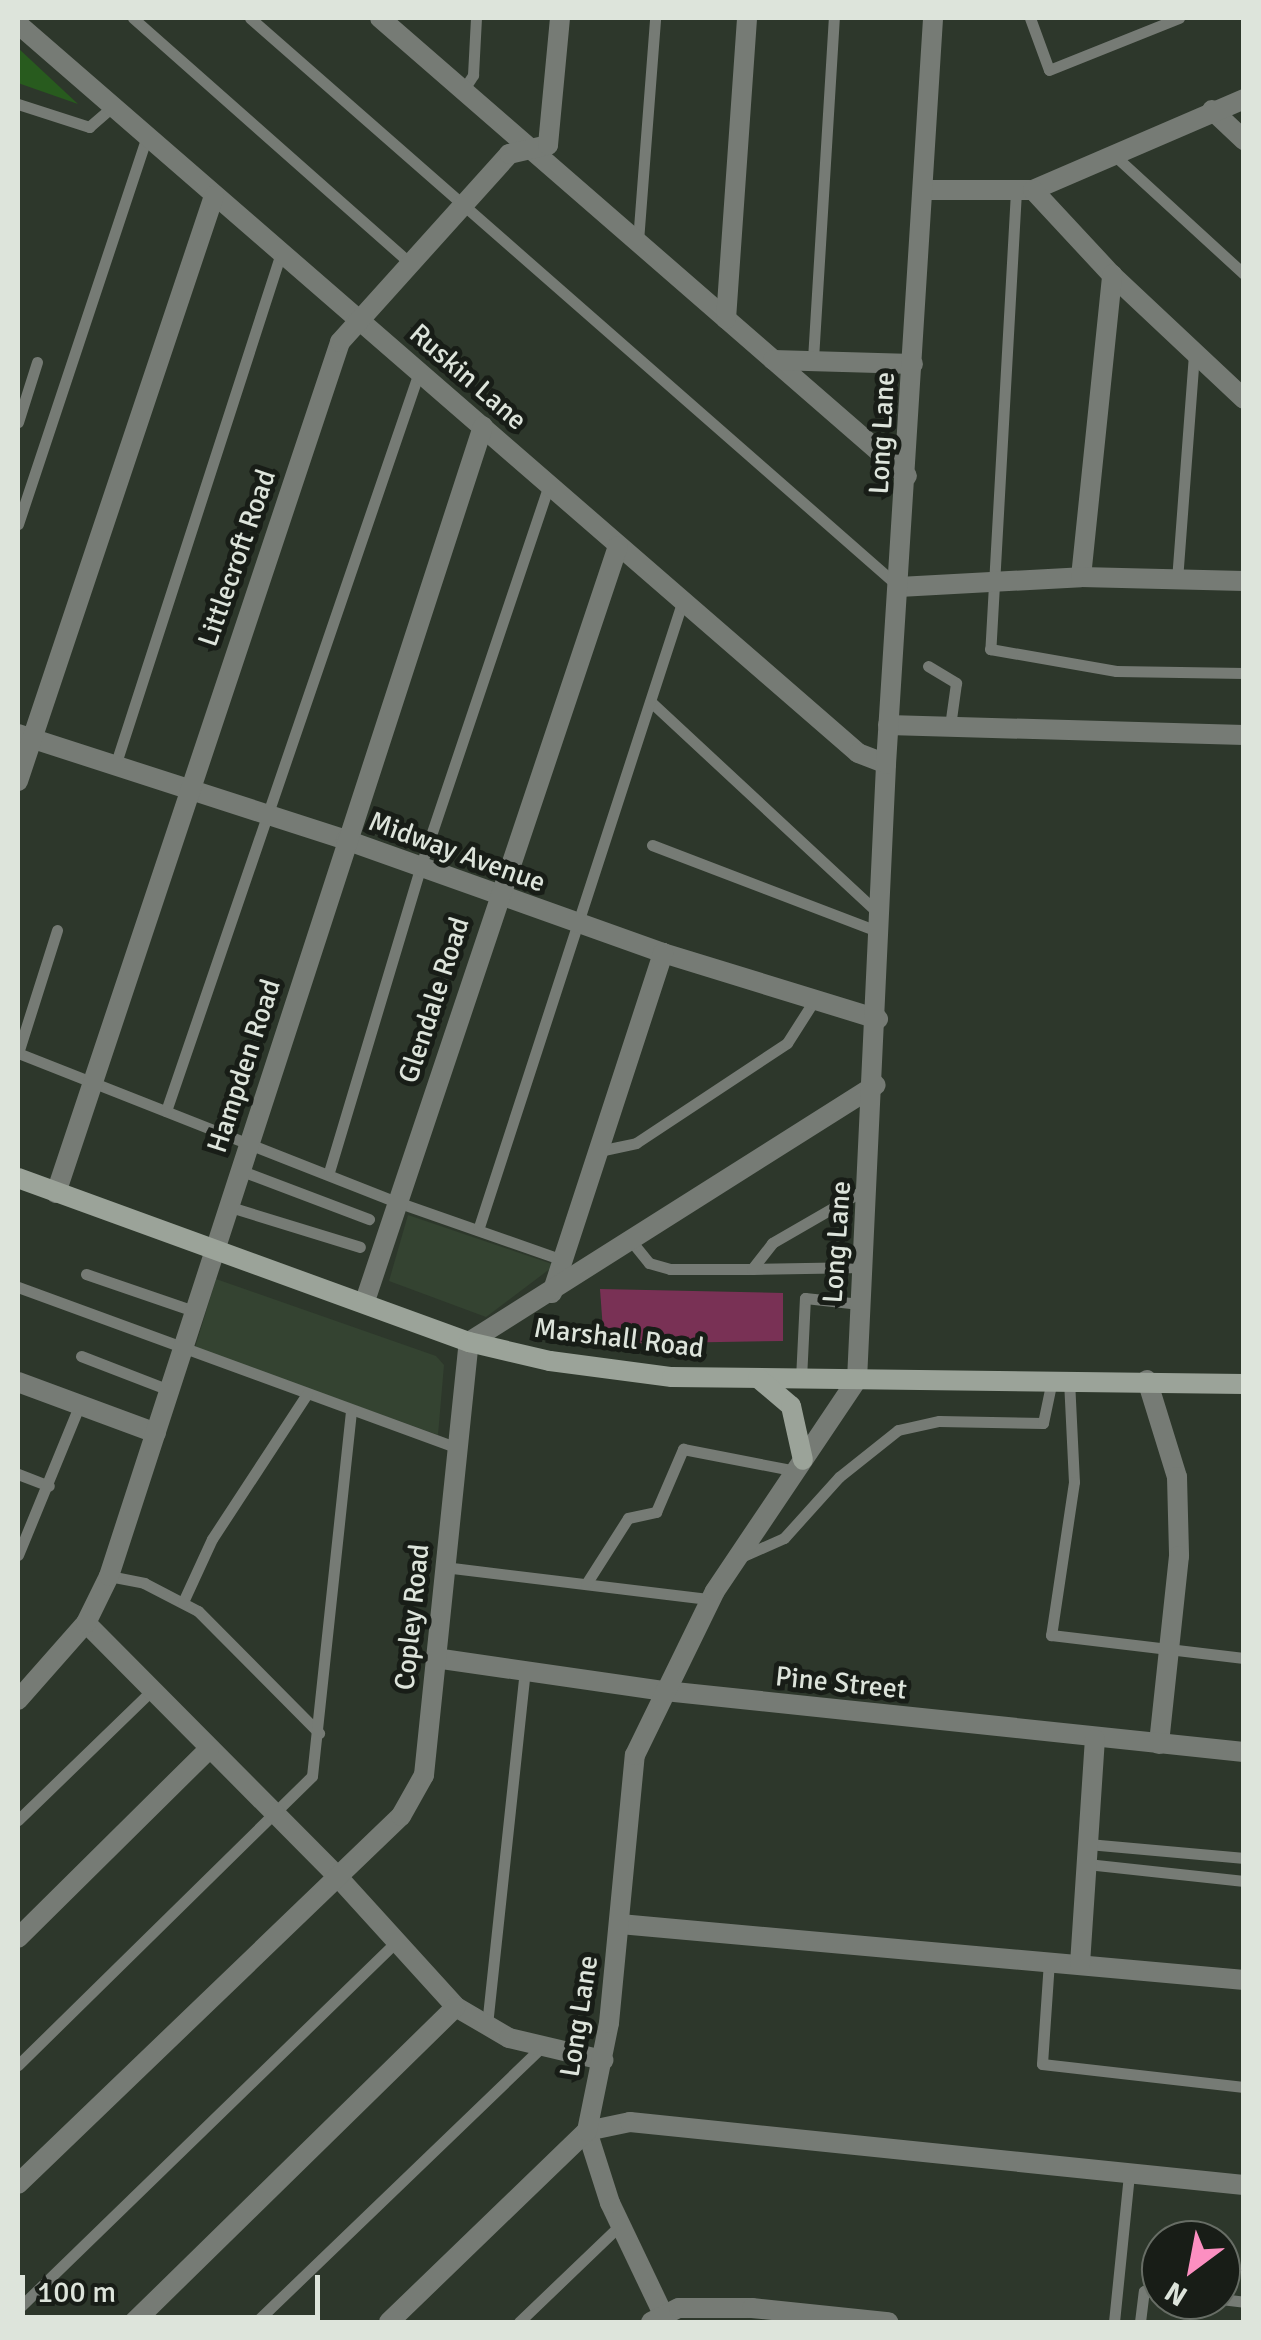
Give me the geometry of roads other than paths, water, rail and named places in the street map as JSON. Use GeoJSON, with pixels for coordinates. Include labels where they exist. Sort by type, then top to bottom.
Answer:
{"type":"FeatureCollection","features":[{"type":"Feature","properties":{"kind":"main road","name":"Marshall Road"},"geometry":{"type":"LineString","coordinates":[[18,1178],[366,1301],[469,1342],[550,1361],[672,1377],[1244,1384]]}},
{"type":"Feature","properties":{"kind":"main road"},"geometry":{"type":"LineString","coordinates":[[758,1378],[792,1406],[799,1465]]}},
{"type":"Feature","properties":{"kind":"street"},"geometry":{"type":"LineString","coordinates":[[380,18],[907,476]]}},
{"type":"Feature","properties":{"kind":"street"},"geometry":{"type":"LineString","coordinates":[[535,150],[553,135],[560,18]]}},
{"type":"Feature","properties":{"kind":"street"},"geometry":{"type":"LineString","coordinates":[[726,319],[748,18]]}},
{"type":"Feature","properties":{"kind":"street","name":"Long Lane"},"geometry":{"type":"LineString","coordinates":[[587,2130],[602,2060],[620,1924],[635,1755],[710,1599],[856,1380],[875,1086],[888,725],[907,476],[933,18]]}},
{"type":"Feature","properties":{"kind":"street","name":"Ruskin Lane"},"geometry":{"type":"LineString","coordinates":[[18,24],[858,753],[886,764]]}},
{"type":"Feature","properties":{"kind":"street"},"geometry":{"type":"LineString","coordinates":[[923,190],[1024,190],[1244,99]]}},
{"type":"Feature","properties":{"kind":"street"},"geometry":{"type":"LineString","coordinates":[[1212,110],[1244,140]]}},
{"type":"Feature","properties":{"kind":"street","name":"Littlecroft Road"},"geometry":{"type":"LineString","coordinates":[[56,1193],[187,787],[340,342],[509,154],[535,150]]}},
{"type":"Feature","properties":{"kind":"street"},"geometry":{"type":"LineString","coordinates":[[1024,190],[1244,399]]}},
{"type":"Feature","properties":{"kind":"street"},"geometry":{"type":"LineString","coordinates":[[18,781],[24,737],[214,196]]}},
{"type":"Feature","properties":{"kind":"street"},"geometry":{"type":"LineString","coordinates":[[1081,577],[1112,276]]}},
{"type":"Feature","properties":{"kind":"street"},"geometry":{"type":"LineString","coordinates":[[773,360],[813,358],[913,364]]}},
{"type":"Feature","properties":{"kind":"street","name":"Hampden Road"},"geometry":{"type":"LineString","coordinates":[[18,1700],[86,1623],[109,1576],[483,426]]}},
{"type":"Feature","properties":{"kind":"street","name":"Glendale Road"},"geometry":{"type":"LineString","coordinates":[[366,1301],[496,897],[618,546]]}},
{"type":"Feature","properties":{"kind":"street"},"geometry":{"type":"LineString","coordinates":[[899,587],[1081,577],[1244,581]]}},
{"type":"Feature","properties":{"kind":"street"},"geometry":{"type":"LineString","coordinates":[[888,725],[1244,735]]}},
{"type":"Feature","properties":{"kind":"street","name":"Midway Avenue"},"geometry":{"type":"LineString","coordinates":[[24,737],[346,840],[496,897],[663,953],[878,1018]]}},
{"type":"Feature","properties":{"kind":"street"},"geometry":{"type":"LineString","coordinates":[[552,1293],[663,953]]}},
{"type":"Feature","properties":{"kind":"street"},"geometry":{"type":"LineString","coordinates":[[469,1342],[875,1086]]}},
{"type":"Feature","properties":{"kind":"street","name":"Copley Road"},"geometry":{"type":"LineString","coordinates":[[18,2184],[400,1816],[424,1775],[469,1342]]}},
{"type":"Feature","properties":{"kind":"street"},"geometry":{"type":"LineString","coordinates":[[1147,1380],[1176,1477],[1179,1556],[1159,1744]]}},
{"type":"Feature","properties":{"kind":"street"},"geometry":{"type":"LineString","coordinates":[[18,1382],[156,1433]]}},
{"type":"Feature","properties":{"kind":"street"},"geometry":{"type":"LineString","coordinates":[[86,1623],[338,1876],[456,2008],[540,2049],[602,2060]]}},
{"type":"Feature","properties":{"kind":"street","name":"Pine Street"},"geometry":{"type":"LineString","coordinates":[[434,1658],[665,1691],[1095,1740],[1244,1752]]}},
{"type":"Feature","properties":{"kind":"street"},"geometry":{"type":"LineString","coordinates":[[1080,1964],[1095,1740]]}},
{"type":"Feature","properties":{"kind":"street"},"geometry":{"type":"LineString","coordinates":[[18,1938],[209,1749]]}},
{"type":"Feature","properties":{"kind":"street"},"geometry":{"type":"LineString","coordinates":[[620,1924],[1244,1980]]}},
{"type":"Feature","properties":{"kind":"street"},"geometry":{"type":"LineString","coordinates":[[134,2322],[456,2008]]}},
{"type":"Feature","properties":{"kind":"street"},"geometry":{"type":"LineString","coordinates":[[390,2322],[587,2130],[630,2122],[1244,2186]]}},
{"type":"Feature","properties":{"kind":"street"},"geometry":{"type":"LineString","coordinates":[[587,2130],[660,2320],[756,2315],[888,2322]]}},
{"type":"Feature","properties":{"kind":"lane"},"geometry":{"type":"LineString","coordinates":[[133,18],[411,264]]}},
{"type":"Feature","properties":{"kind":"lane"},"geometry":{"type":"LineString","coordinates":[[250,18],[899,587]]}},
{"type":"Feature","properties":{"kind":"lane"},"geometry":{"type":"LineString","coordinates":[[464,89],[473,75],[476,18]]}},
{"type":"Feature","properties":{"kind":"lane"},"geometry":{"type":"LineString","coordinates":[[638,241],[655,18]]}},
{"type":"Feature","properties":{"kind":"lane"},"geometry":{"type":"LineString","coordinates":[[813,358],[834,18]]}},
{"type":"Feature","properties":{"kind":"lane"},"geometry":{"type":"LineString","coordinates":[[1030,18],[1049,70],[1179,18]]}},
{"type":"Feature","properties":{"kind":"lane"},"geometry":{"type":"LineString","coordinates":[[18,104],[89,126],[112,106]]}},
{"type":"Feature","properties":{"kind":"lane"},"geometry":{"type":"LineString","coordinates":[[18,524],[146,137]]}},
{"type":"Feature","properties":{"kind":"lane"},"geometry":{"type":"LineString","coordinates":[[1113,153],[1244,274]]}},
{"type":"Feature","properties":{"kind":"lane"},"geometry":{"type":"LineString","coordinates":[[1024,190],[992,580],[990,648],[1116,671],[1244,674]]}},
{"type":"Feature","properties":{"kind":"lane"},"geometry":{"type":"LineString","coordinates":[[115,766],[280,253]]}},
{"type":"Feature","properties":{"kind":"lane"},"geometry":{"type":"LineString","coordinates":[[1178,580],[1194,352]]}},
{"type":"Feature","properties":{"kind":"lane"},"geometry":{"type":"LineString","coordinates":[[18,422],[37,362]]}},
{"type":"Feature","properties":{"kind":"lane"},"geometry":{"type":"LineString","coordinates":[[166,1111],[263,812],[420,370]]}},
{"type":"Feature","properties":{"kind":"lane"},"geometry":{"type":"LineString","coordinates":[[329,1172],[420,868],[549,485]]}},
{"type":"Feature","properties":{"kind":"lane"},"geometry":{"type":"LineString","coordinates":[[478,1230],[581,926],[683,600]]}},
{"type":"Feature","properties":{"kind":"lane"},"geometry":{"type":"LineString","coordinates":[[928,666],[956,683],[950,726]]}},
{"type":"Feature","properties":{"kind":"lane"},"geometry":{"type":"LineString","coordinates":[[651,702],[880,924]]}},
{"type":"Feature","properties":{"kind":"lane"},"geometry":{"type":"LineString","coordinates":[[652,846],[880,924]]}},
{"type":"Feature","properties":{"kind":"lane"},"geometry":{"type":"LineString","coordinates":[[57,930],[18,1053],[398,1202],[564,1260]]}},
{"type":"Feature","properties":{"kind":"lane"},"geometry":{"type":"LineString","coordinates":[[599,1151],[636,1143],[786,1042],[815,999]]}},
{"type":"Feature","properties":{"kind":"lane"},"geometry":{"type":"LineString","coordinates":[[239,1170],[369,1219]]}},
{"type":"Feature","properties":{"kind":"lane"},"geometry":{"type":"LineString","coordinates":[[752,1268],[772,1243],[869,1187]]}},
{"type":"Feature","properties":{"kind":"lane"},"geometry":{"type":"LineString","coordinates":[[227,1206],[360,1247]]}},
{"type":"Feature","properties":{"kind":"lane"},"geometry":{"type":"LineString","coordinates":[[632,1242],[649,1263],[670,1269],[864,1267]]}},
{"type":"Feature","properties":{"kind":"lane"},"geometry":{"type":"LineString","coordinates":[[86,1274],[194,1311]]}},
{"type":"Feature","properties":{"kind":"lane"},"geometry":{"type":"LineString","coordinates":[[18,1287],[458,1448]]}},
{"type":"Feature","properties":{"kind":"lane"},"geometry":{"type":"LineString","coordinates":[[801,1379],[805,1298],[860,1304]]}},
{"type":"Feature","properties":{"kind":"lane"},"geometry":{"type":"LineString","coordinates":[[82,1356],[169,1390]]}},
{"type":"Feature","properties":{"kind":"lane"},"geometry":{"type":"LineString","coordinates":[[736,1558],[784,1538],[839,1477],[898,1430],[939,1421],[1043,1423],[1060,1380]]}},
{"type":"Feature","properties":{"kind":"lane"},"geometry":{"type":"LineString","coordinates":[[1060,1380],[1074,1482],[1051,1635],[1244,1658]]}},
{"type":"Feature","properties":{"kind":"lane"},"geometry":{"type":"LineString","coordinates":[[183,1602],[212,1539],[307,1394]]}},
{"type":"Feature","properties":{"kind":"lane"},"geometry":{"type":"LineString","coordinates":[[18,1555],[80,1404]]}},
{"type":"Feature","properties":{"kind":"lane"},"geometry":{"type":"LineString","coordinates":[[18,2065],[312,1776],[351,1410]]}},
{"type":"Feature","properties":{"kind":"lane"},"geometry":{"type":"LineString","coordinates":[[586,1584],[628,1518],[656,1512],[683,1448],[799,1465]]}},
{"type":"Feature","properties":{"kind":"lane"},"geometry":{"type":"LineString","coordinates":[[18,1474],[49,1486]]}},
{"type":"Feature","properties":{"kind":"lane"},"geometry":{"type":"LineString","coordinates":[[444,1567],[710,1599]]}},
{"type":"Feature","properties":{"kind":"lane"},"geometry":{"type":"LineString","coordinates":[[109,1576],[183,1602],[319,1733]]}},
{"type":"Feature","properties":{"kind":"lane"},"geometry":{"type":"LineString","coordinates":[[486,2025],[526,1671]]}},
{"type":"Feature","properties":{"kind":"lane"},"geometry":{"type":"LineString","coordinates":[[18,1820],[152,1690]]}},
{"type":"Feature","properties":{"kind":"lane"},"geometry":{"type":"LineString","coordinates":[[1088,1854],[1244,1858]]}},
{"type":"Feature","properties":{"kind":"lane"},"geometry":{"type":"LineString","coordinates":[[1088,1854],[1244,1881]]}},
{"type":"Feature","properties":{"kind":"lane"},"geometry":{"type":"LineString","coordinates":[[18,2309],[397,1942]]}},
{"type":"Feature","properties":{"kind":"lane"},"geometry":{"type":"LineString","coordinates":[[1049,1961],[1042,2064],[1244,2088]]}},
{"type":"Feature","properties":{"kind":"lane"},"geometry":{"type":"LineString","coordinates":[[256,2322],[540,2049]]}},
{"type":"Feature","properties":{"kind":"lane"},"geometry":{"type":"LineString","coordinates":[[1114,2322],[1129,2174]]}},
{"type":"Feature","properties":{"kind":"lane"},"geometry":{"type":"LineString","coordinates":[[519,2322],[620,2224]]}}]}
